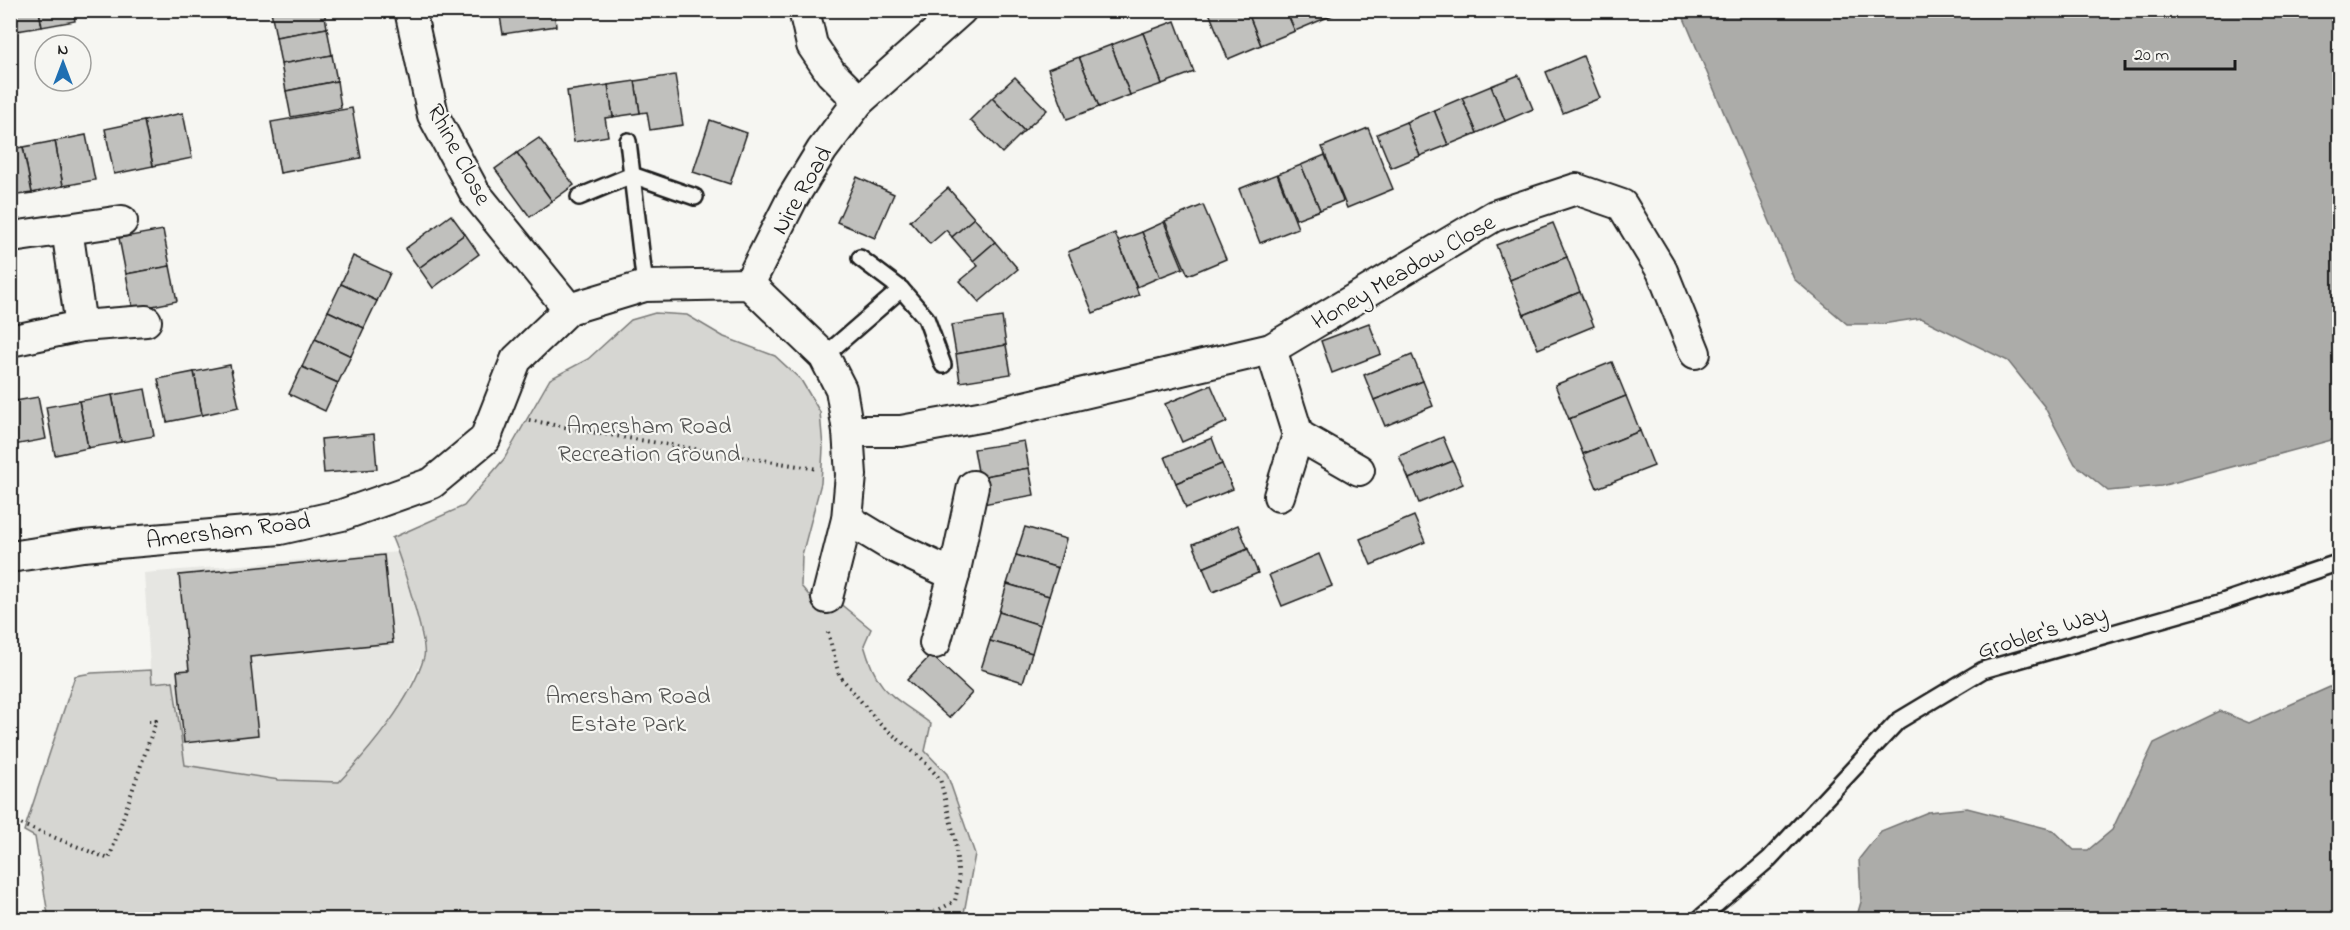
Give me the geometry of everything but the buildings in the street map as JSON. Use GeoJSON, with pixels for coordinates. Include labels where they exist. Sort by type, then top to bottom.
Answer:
{"type":"FeatureCollection","features":[{"type":"Feature","properties":{"kind":"street","name":"Rhine Close"},"geometry":{"type":"LineString","coordinates":[[410,10],[433,115],[475,192],[569,309]]}},
{"type":"Feature","properties":{"kind":"street"},"geometry":{"type":"LineString","coordinates":[[804,10],[812,45],[831,73],[859,101]]}},
{"type":"Feature","properties":{"kind":"street","name":"Nire Road"},"geometry":{"type":"LineString","coordinates":[[749,284],[792,199],[822,150],[859,101],[944,16]]}},
{"type":"Feature","properties":{"kind":"street","name":"Honey Meadow Close"},"geometry":{"type":"LineString","coordinates":[[848,431],[900,431],[990,415],[1270,349],[1494,216],[1576,189],[1622,205],[1662,271],[1695,352]]}},
{"type":"Feature","properties":{"kind":"street"},"geometry":{"type":"LineString","coordinates":[[19,236],[122,221]]}},
{"type":"Feature","properties":{"kind":"street"},"geometry":{"type":"LineString","coordinates":[[67,229],[81,326]]}},
{"type":"Feature","properties":{"kind":"street","name":"Amersham Road"},"geometry":{"type":"LineString","coordinates":[[10,557],[83,546],[280,529],[342,515],[432,483],[486,439],[516,360],[569,309],[645,286],[749,284]]}},
{"type":"Feature","properties":{"kind":"street"},"geometry":{"type":"LineString","coordinates":[[749,284],[824,356],[841,388],[848,431],[851,475],[848,519],[827,598]]}},
{"type":"Feature","properties":{"kind":"street"},"geometry":{"type":"LineString","coordinates":[[10,341],[81,326],[146,321]]}},
{"type":"Feature","properties":{"kind":"street"},"geometry":{"type":"LineString","coordinates":[[1270,349],[1298,435],[1279,496]]}},
{"type":"Feature","properties":{"kind":"street"},"geometry":{"type":"LineString","coordinates":[[1298,435],[1359,470]]}},
{"type":"Feature","properties":{"kind":"street"},"geometry":{"type":"LineString","coordinates":[[935,643],[954,575],[973,486]]}},
{"type":"Feature","properties":{"kind":"street"},"geometry":{"type":"LineString","coordinates":[[848,519],[890,545],[954,575]]}},
{"type":"Feature","properties":{"kind":"lane"},"geometry":{"type":"LineString","coordinates":[[628,141],[645,286]]}},
{"type":"Feature","properties":{"kind":"lane"},"geometry":{"type":"LineString","coordinates":[[579,197],[632,175],[694,197]]}},
{"type":"Feature","properties":{"kind":"lane"},"geometry":{"type":"LineString","coordinates":[[860,258],[900,289],[926,318],[943,365]]}},
{"type":"Feature","properties":{"kind":"lane"},"geometry":{"type":"LineString","coordinates":[[824,356],[900,289]]}},
{"type":"Feature","properties":{"kind":"lane","name":"Grobler's Way"},"geometry":{"type":"LineString","coordinates":[[1698,920],[1769,859],[1898,721],[1983,670],[2222,602],[2340,562]]}},
{"type":"Feature","properties":{"kind":"path"},"geometry":{"type":"LineString","coordinates":[[496,412],[585,431],[851,475]]}},
{"type":"Feature","properties":{"kind":"path"},"geometry":{"type":"LineString","coordinates":[[827,598],[828,635],[839,675],[880,724],[922,759],[940,779],[956,839],[959,881],[956,901],[920,920]]}},
{"type":"Feature","properties":{"kind":"path"},"geometry":{"type":"LineString","coordinates":[[10,820],[109,860],[156,721],[149,721]]}},
{"type":"Feature","properties":{"kind":"shaded area"},"geometry":{"type":"Polygon","coordinates":[[[1681,11],[2339,11],[2339,438],[2161,486],[2108,491],[2075,464],[2044,406],[2008,361],[1921,318],[1882,324],[1847,324],[1794,279],[1681,11]]]}},
{"type":"Feature","properties":{"kind":"shaded area"},"geometry":{"type":"Polygon","coordinates":[[[398,552],[418,622],[424,655],[404,699],[364,756],[339,782],[279,780],[185,765],[173,681],[151,684],[144,573],[398,552]]]}},
{"type":"Feature","properties":{"kind":"shaded area"},"geometry":{"type":"Polygon","coordinates":[[[2339,683],[2339,919],[1856,919],[1861,902],[1859,859],[1881,831],[1928,812],[1967,808],[2053,830],[2074,850],[2088,850],[2112,830],[2154,743],[2220,711],[2249,723],[2339,683]]]}},
{"type":"Feature","properties":{"kind":"green space","name":"Amersham Road Estate Park"},"geometry":{"type":"Polygon","coordinates":[[[655,313],[687,315],[724,337],[775,356],[801,380],[820,412],[823,448],[821,483],[802,555],[801,586],[813,600],[833,598],[871,629],[864,645],[869,662],[881,684],[888,692],[931,724],[925,751],[947,774],[975,854],[964,913],[959,919],[49,920],[35,837],[24,831],[75,676],[151,670],[152,683],[173,681],[185,765],[279,780],[339,782],[376,740],[400,707],[424,657],[418,618],[392,538],[464,506],[504,459],[550,379],[588,359],[631,320],[655,313]]]}},
{"type":"Feature","properties":{"kind":"park label","name":"Amersham Road Recreation Ground"},"geometry":{"type":"Point","coordinates":[649,439]}}]}
